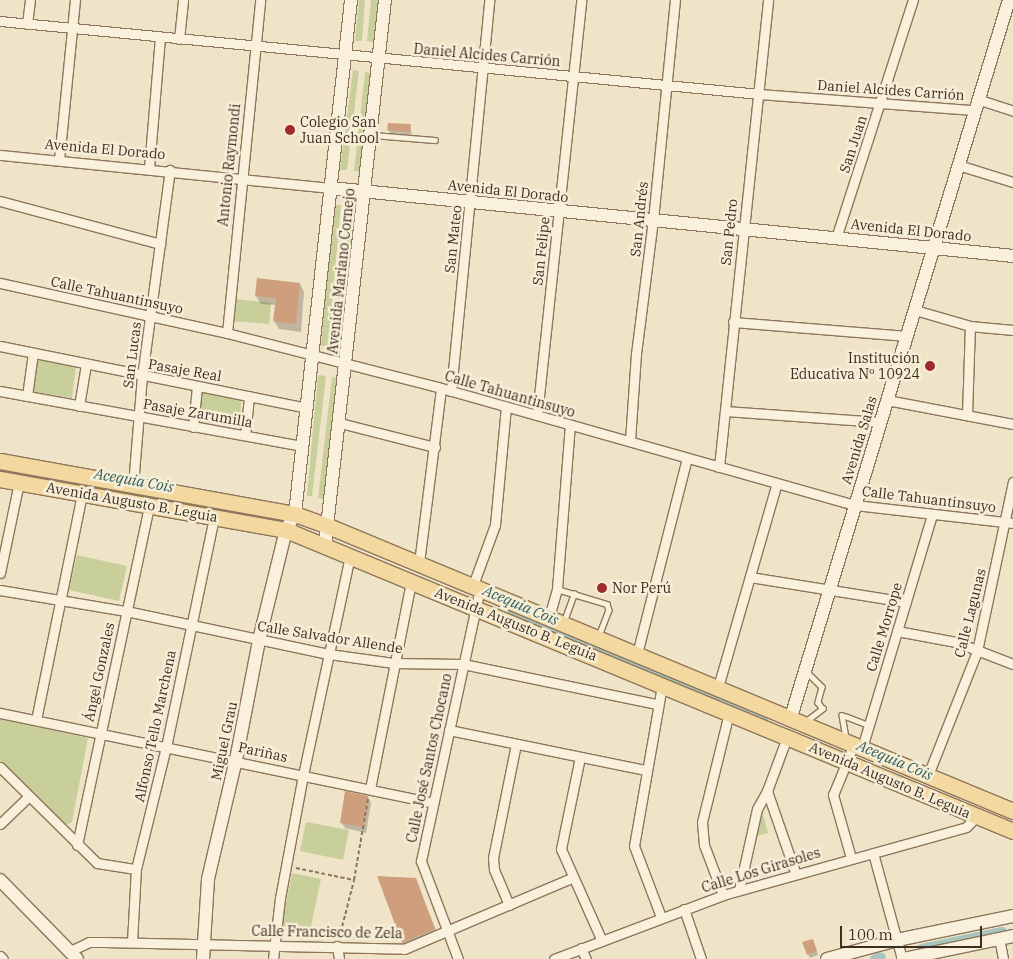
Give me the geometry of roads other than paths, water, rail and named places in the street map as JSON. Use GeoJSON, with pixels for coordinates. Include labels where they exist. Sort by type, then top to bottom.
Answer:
{"type":"FeatureCollection","features":[{"type":"Feature","properties":{"kind":"main road","name":"Avenida Augusto B. Leguia"},"geometry":{"type":"LineString","coordinates":[[0,461],[295,515],[328,526],[1013,810]]}},
{"type":"Feature","properties":{"kind":"main road","name":"Avenida Augusto B. Leguia"},"geometry":{"type":"LineString","coordinates":[[0,479],[286,530],[325,544],[1013,831]]}},
{"type":"Feature","properties":{"kind":"street"},"geometry":{"type":"LineString","coordinates":[[27,24],[30,0]]}},
{"type":"Feature","properties":{"kind":"street"},"geometry":{"type":"LineString","coordinates":[[60,160],[75,0]]}},
{"type":"Feature","properties":{"kind":"street"},"geometry":{"type":"LineString","coordinates":[[179,39],[182,0]]}},
{"type":"Feature","properties":{"kind":"street","name":"Antonio Raymondi"},"geometry":{"type":"LineString","coordinates":[[227,334],[260,0]]}},
{"type":"Feature","properties":{"kind":"street","name":"Avenida Mariano Cornejo"},"geometry":{"type":"LineString","coordinates":[[286,530],[295,515],[351,0]]}},
{"type":"Feature","properties":{"kind":"street","name":"Avenida Mariano Cornejo"},"geometry":{"type":"LineString","coordinates":[[325,544],[340,423],[385,0]]}},
{"type":"Feature","properties":{"kind":"street","name":"San Mateo"},"geometry":{"type":"LineString","coordinates":[[451,391],[489,0]]}},
{"type":"Feature","properties":{"kind":"street","name":"San Felipe"},"geometry":{"type":"LineString","coordinates":[[537,415],[581,0]]}},
{"type":"Feature","properties":{"kind":"street","name":"San Andrés"},"geometry":{"type":"LineString","coordinates":[[630,441],[636,354],[653,220],[675,0]]}},
{"type":"Feature","properties":{"kind":"street","name":"San Pedro"},"geometry":{"type":"LineString","coordinates":[[719,467],[742,229],[759,94],[768,0]]}},
{"type":"Feature","properties":{"kind":"street","name":"San Juan"},"geometry":{"type":"LineString","coordinates":[[836,238],[882,102],[913,0]]}},
{"type":"Feature","properties":{"kind":"street","name":"Avenida Salas"},"geometry":{"type":"LineString","coordinates":[[797,720],[805,670],[934,248],[975,105],[1009,0]]}},
{"type":"Feature","properties":{"kind":"street","name":"Daniel Alcides Carrión"},"geometry":{"type":"LineString","coordinates":[[0,21],[759,94],[882,102],[975,105],[1013,111]]}},
{"type":"Feature","properties":{"kind":"street"},"geometry":{"type":"LineString","coordinates":[[148,168],[160,37]]}},
{"type":"Feature","properties":{"kind":"street","name":"Avenida El Dorado"},"geometry":{"type":"LineString","coordinates":[[0,154],[1013,256]]}},
{"type":"Feature","properties":{"kind":"street"},"geometry":{"type":"LineString","coordinates":[[958,165],[1013,182]]}},
{"type":"Feature","properties":{"kind":"street","name":"San Lucas"},"geometry":{"type":"LineString","coordinates":[[133,485],[142,376],[170,170]]}},
{"type":"Feature","properties":{"kind":"street"},"geometry":{"type":"LineString","coordinates":[[0,201],[160,244]]}},
{"type":"Feature","properties":{"kind":"street","name":"Calle Tahuantinsuyo"},"geometry":{"type":"LineString","coordinates":[[0,284],[227,334],[346,366],[441,388],[855,505],[1009,523]]}},
{"type":"Feature","properties":{"kind":"street"},"geometry":{"type":"LineString","coordinates":[[914,310],[970,326],[1013,330]]}},
{"type":"Feature","properties":{"kind":"street"},"geometry":{"type":"LineString","coordinates":[[733,322],[907,336]]}},
{"type":"Feature","properties":{"kind":"street"},"geometry":{"type":"LineString","coordinates":[[967,415],[970,326]]}},
{"type":"Feature","properties":{"kind":"street","name":"Pasaje Real"},"geometry":{"type":"LineString","coordinates":[[0,346],[307,408]]}},
{"type":"Feature","properties":{"kind":"street"},"geometry":{"type":"LineString","coordinates":[[27,396],[33,353]]}},
{"type":"Feature","properties":{"kind":"street"},"geometry":{"type":"LineString","coordinates":[[79,406],[86,364]]}},
{"type":"Feature","properties":{"kind":"street"},"geometry":{"type":"LineString","coordinates":[[193,426],[198,386]]}},
{"type":"Feature","properties":{"kind":"street"},"geometry":{"type":"LineString","coordinates":[[419,563],[441,388]]}},
{"type":"Feature","properties":{"kind":"street","name":"Pasaje Zarumilla"},"geometry":{"type":"LineString","coordinates":[[0,391],[303,446]]}},
{"type":"Feature","properties":{"kind":"street"},"geometry":{"type":"LineString","coordinates":[[245,435],[249,396]]}},
{"type":"Feature","properties":{"kind":"street"},"geometry":{"type":"LineString","coordinates":[[887,400],[1013,424]]}},
{"type":"Feature","properties":{"kind":"street"},"geometry":{"type":"LineString","coordinates":[[478,588],[495,525],[506,406]]}},
{"type":"Feature","properties":{"kind":"street"},"geometry":{"type":"LineString","coordinates":[[725,411],[880,422]]}},
{"type":"Feature","properties":{"kind":"street"},"geometry":{"type":"LineString","coordinates":[[340,423],[435,447]]}},
{"type":"Feature","properties":{"kind":"street"},"geometry":{"type":"LineString","coordinates":[[556,620],[570,425]]}},
{"type":"Feature","properties":{"kind":"street"},"geometry":{"type":"LineString","coordinates":[[637,654],[687,458]]}},
{"type":"Feature","properties":{"kind":"street"},"geometry":{"type":"LineString","coordinates":[[0,573],[19,482]]}},
{"type":"Feature","properties":{"kind":"street","name":"Calle Lagunas"},"geometry":{"type":"LineString","coordinates":[[928,775],[978,651],[1009,523],[1013,482]]}},
{"type":"Feature","properties":{"kind":"street"},"geometry":{"type":"LineString","coordinates":[[718,687],[777,483]]}},
{"type":"Feature","properties":{"kind":"street"},"geometry":{"type":"LineString","coordinates":[[36,720],[63,599],[82,493]]}},
{"type":"Feature","properties":{"kind":"street","name":"Ángel Gonzales"},"geometry":{"type":"LineString","coordinates":[[77,845],[148,505]]}},
{"type":"Feature","properties":{"kind":"street","name":"Calle Morrope"},"geometry":{"type":"LineString","coordinates":[[851,858],[833,795],[854,744],[869,725],[932,514]]}},
{"type":"Feature","properties":{"kind":"street","name":"Alfonso Tello Marchena"},"geometry":{"type":"LineString","coordinates":[[132,942],[136,869],[166,746],[214,517]]}},
{"type":"Feature","properties":{"kind":"street","name":"Miguel Grau"},"geometry":{"type":"LineString","coordinates":[[203,959],[208,879],[236,760],[259,640],[286,530]]}},
{"type":"Feature","properties":{"kind":"street"},"geometry":{"type":"LineString","coordinates":[[274,959],[274,946],[286,866],[303,774],[350,556]]}},
{"type":"Feature","properties":{"kind":"street"},"geometry":{"type":"LineString","coordinates":[[750,577],[906,602]]}},
{"type":"Feature","properties":{"kind":"street"},"geometry":{"type":"LineString","coordinates":[[370,789],[393,663],[412,581]]}},
{"type":"Feature","properties":{"kind":"street","name":"Calle José Santos Chocano"},"geometry":{"type":"LineString","coordinates":[[458,959],[421,861],[432,803],[476,607],[478,588]]}},
{"type":"Feature","properties":{"kind":"street","name":"Calle Salvador Allende"},"geometry":{"type":"LineString","coordinates":[[0,590],[126,610],[329,654],[393,663],[463,664],[657,704]]}},
{"type":"Feature","properties":{"kind":"street"},"geometry":{"type":"LineString","coordinates":[[897,631],[956,642],[1013,664]]}},
{"type":"Feature","properties":{"kind":"street"},"geometry":{"type":"LineString","coordinates":[[661,917],[634,846],[657,704],[662,685]]}},
{"type":"Feature","properties":{"kind":"street"},"geometry":{"type":"LineString","coordinates":[[723,895],[704,845],[702,822],[728,712]]}},
{"type":"Feature","properties":{"kind":"street","name":"Pariñas"},"geometry":{"type":"LineString","coordinates":[[0,713],[236,760],[432,803]]}},
{"type":"Feature","properties":{"kind":"street"},"geometry":{"type":"LineString","coordinates":[[449,730],[646,770]]}},
{"type":"Feature","properties":{"kind":"street"},"geometry":{"type":"LineString","coordinates":[[739,890],[757,809],[767,791],[787,737]]}},
{"type":"Feature","properties":{"kind":"street"},"geometry":{"type":"LineString","coordinates":[[509,905],[494,869],[493,858],[516,744]]}},
{"type":"Feature","properties":{"kind":"street"},"geometry":{"type":"LineString","coordinates":[[580,757],[561,837],[563,859],[601,939]]}},
{"type":"Feature","properties":{"kind":"street"},"geometry":{"type":"LineString","coordinates":[[0,767],[97,864],[136,869]]}},
{"type":"Feature","properties":{"kind":"street"},"geometry":{"type":"LineString","coordinates":[[767,791],[795,872]]}},
{"type":"Feature","properties":{"kind":"street"},"geometry":{"type":"LineString","coordinates":[[0,824],[29,796]]}},
{"type":"Feature","properties":{"kind":"street","name":"Calle Los Girasoles"},"geometry":{"type":"LineString","coordinates":[[554,959],[601,939],[723,895],[795,872],[966,827],[977,816]]}},
{"type":"Feature","properties":{"kind":"street"},"geometry":{"type":"LineString","coordinates":[[873,853],[902,959],[1013,936]]}},
{"type":"Feature","properties":{"kind":"street","name":"Calle Francisco de Zela"},"geometry":{"type":"LineString","coordinates":[[74,955],[89,942],[337,946],[404,949],[447,933],[572,878]]}},
{"type":"Feature","properties":{"kind":"street"},"geometry":{"type":"LineString","coordinates":[[0,880],[74,955]]}},
{"type":"Feature","properties":{"kind":"street"},"geometry":{"type":"LineString","coordinates":[[684,909],[701,959]]}},
{"type":"Feature","properties":{"kind":"street"},"geometry":{"type":"LineString","coordinates":[[827,959],[897,940],[1013,916]]}},
{"type":"Feature","properties":{"kind":"street"},"geometry":{"type":"LineString","coordinates":[[999,938],[1003,959]]}},
{"type":"Feature","properties":{"kind":"street"},"geometry":{"type":"LineString","coordinates":[[337,946],[339,959]]}},
{"type":"Feature","properties":{"kind":"street"},"geometry":{"type":"LineString","coordinates":[[581,948],[586,959]]}},
{"type":"Feature","properties":{"kind":"street"},"geometry":{"type":"LineString","coordinates":[[0,956],[3,959]]}},
{"type":"Feature","properties":{"kind":"lane"},"geometry":{"type":"LineString","coordinates":[[370,134],[435,140]]}},
{"type":"Feature","properties":{"kind":"lane"},"geometry":{"type":"LineString","coordinates":[[557,589],[608,607],[599,638]]}},
{"type":"Feature","properties":{"kind":"lane"},"geometry":{"type":"LineString","coordinates":[[556,620],[574,594]]}},
{"type":"Feature","properties":{"kind":"lane"},"geometry":{"type":"LineString","coordinates":[[797,720],[823,708],[818,702],[822,687],[805,670]]}},
{"type":"Feature","properties":{"kind":"lane"},"geometry":{"type":"LineString","coordinates":[[854,744],[844,716],[869,725]]}},
{"type":"Feature","properties":{"kind":"waterway","name":"Acequia Cois"},"geometry":{"type":"LineString","coordinates":[[0,471],[284,524]]}},
{"type":"Feature","properties":{"kind":"waterway","name":"Acequia Cois"},"geometry":{"type":"LineString","coordinates":[[511,615],[763,720]]}},
{"type":"Feature","properties":{"kind":"waterway"},"geometry":{"type":"LineString","coordinates":[[922,949],[1002,932]]}},
{"type":"Feature","properties":{"kind":"waterway"},"geometry":{"type":"LineString","coordinates":[[875,959],[881,957]]}},
{"type":"Feature","properties":{"kind":"place","name":"Colegio San Juan School"},"geometry":{"type":"Point","coordinates":[290,130]}},
{"type":"Feature","properties":{"kind":"place","name":"Institución Educativa Nº 10924"},"geometry":{"type":"Point","coordinates":[930,366]}},
{"type":"Feature","properties":{"kind":"place","name":"Nor Perú"},"geometry":{"type":"Point","coordinates":[602,588]}}]}
